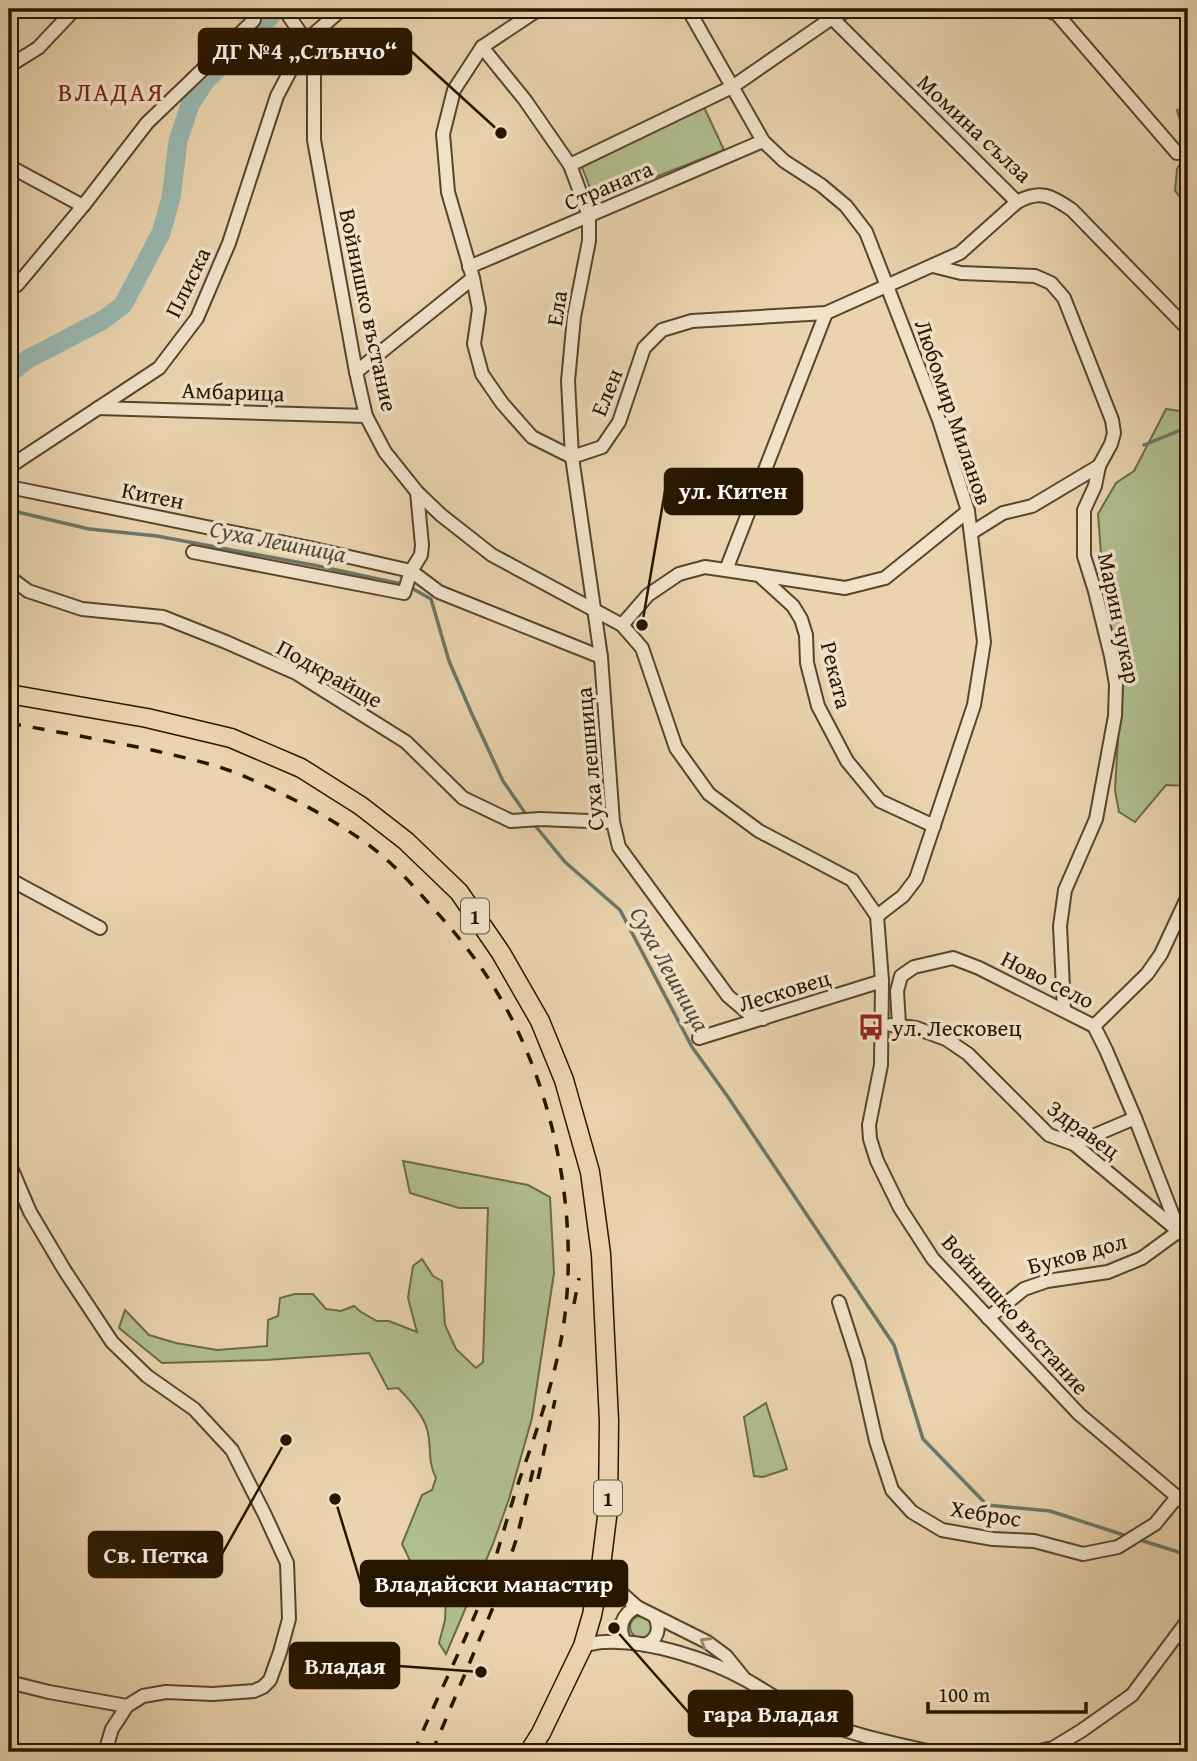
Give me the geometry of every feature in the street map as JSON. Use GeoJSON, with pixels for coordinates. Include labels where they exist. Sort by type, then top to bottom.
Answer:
{"type":"FeatureCollection","features":[{"type":"Feature","properties":{"kind":"highway","name":"1"},"geometry":{"type":"LineString","coordinates":[[9,694],[147,718],[231,738],[301,768],[361,806],[406,841],[459,892],[501,953],[540,1021],[565,1080],[590,1172],[601,1254],[609,1421],[608,1509],[600,1574],[583,1646],[529,1752]]}},
{"type":"Feature","properties":{"kind":"street"},"geometry":{"type":"LineString","coordinates":[[9,66],[38,48],[75,9]]}},
{"type":"Feature","properties":{"kind":"street","name":"Войнишко въстание"},"geometry":{"type":"LineString","coordinates":[[284,9],[306,41],[314,66],[314,140],[356,372],[366,416],[385,452],[417,492],[441,515],[492,555],[622,625],[642,648],[676,748],[709,794],[759,831],[852,880],[877,916],[882,981],[881,1065],[869,1125],[870,1139],[900,1208],[933,1259],[1079,1414],[1188,1506]]}},
{"type":"Feature","properties":{"kind":"street"},"geometry":{"type":"LineString","coordinates":[[306,41],[342,9]]}},
{"type":"Feature","properties":{"kind":"street"},"geometry":{"type":"LineString","coordinates":[[539,9],[482,47],[454,90],[443,134],[448,192],[479,309],[474,344],[482,374],[502,403],[532,436],[572,457]]}},
{"type":"Feature","properties":{"kind":"street","name":"Любомир Миланов"},"geometry":{"type":"LineString","coordinates":[[688,9],[763,141],[784,161],[821,185],[846,206],[866,232],[939,420],[968,511],[984,642],[974,705],[916,879],[903,895],[877,916]]}},
{"type":"Feature","properties":{"kind":"street"},"geometry":{"type":"LineString","coordinates":[[570,165],[732,87],[832,18],[850,9]]}},
{"type":"Feature","properties":{"kind":"street"},"geometry":{"type":"LineString","coordinates":[[1042,9],[1063,11],[1177,153]]}},
{"type":"Feature","properties":{"kind":"street","name":"Момина сълза"},"geometry":{"type":"LineString","coordinates":[[832,18],[1017,202],[1028,196],[1055,198],[1072,211],[1188,329]]}},
{"type":"Feature","properties":{"kind":"street"},"geometry":{"type":"LineString","coordinates":[[9,291],[18,284],[83,206],[147,123],[254,20]]}},
{"type":"Feature","properties":{"kind":"street","name":"Плиска"},"geometry":{"type":"LineString","coordinates":[[9,467],[159,368],[197,318],[229,243],[277,96],[306,41]]}},
{"type":"Feature","properties":{"kind":"street","name":"Ела"},"geometry":{"type":"LineString","coordinates":[[482,47],[570,165],[589,216],[589,242],[574,317],[568,381],[572,457],[592,608]]}},
{"type":"Feature","properties":{"kind":"street","name":"Страната"},"geometry":{"type":"LineString","coordinates":[[356,372],[471,273],[589,216],[763,141]]}},
{"type":"Feature","properties":{"kind":"street"},"geometry":{"type":"LineString","coordinates":[[9,166],[83,206]]}},
{"type":"Feature","properties":{"kind":"street","name":"Елен"},"geometry":{"type":"LineString","coordinates":[[572,457],[602,447],[619,422],[645,348],[662,330],[692,321],[826,313],[960,253],[1017,202]]}},
{"type":"Feature","properties":{"kind":"street","name":"Марин чукар"},"geometry":{"type":"LineString","coordinates":[[933,266],[961,273],[1035,276],[1051,283],[1064,298],[1112,420],[1114,433],[1111,444],[1099,466],[1095,486],[1084,510],[1084,556],[1111,656],[1116,684],[1115,716],[1096,819],[1065,890],[1060,926],[1064,1009]]}},
{"type":"Feature","properties":{"kind":"street"},"geometry":{"type":"LineString","coordinates":[[726,570],[826,313]]}},
{"type":"Feature","properties":{"kind":"street","name":"Амбарица"},"geometry":{"type":"LineString","coordinates":[[98,408],[366,416]]}},
{"type":"Feature","properties":{"kind":"street"},"geometry":{"type":"LineString","coordinates":[[971,533],[1003,513],[1032,506],[1099,466]]}},
{"type":"Feature","properties":{"kind":"street","name":"Китен"},"geometry":{"type":"LineString","coordinates":[[9,487],[411,571],[439,592],[601,657]]}},
{"type":"Feature","properties":{"kind":"street"},"geometry":{"type":"LineString","coordinates":[[193,552],[404,593],[411,571],[421,555],[417,492]]}},
{"type":"Feature","properties":{"kind":"street"},"geometry":{"type":"LineString","coordinates":[[622,625],[648,596],[679,575],[705,567],[845,588],[885,578],[968,511]]}},
{"type":"Feature","properties":{"kind":"street","name":"Реката"},"geometry":{"type":"LineString","coordinates":[[759,575],[793,606],[802,619],[806,635],[807,663],[818,706],[847,761],[880,801],[934,826]]}},
{"type":"Feature","properties":{"kind":"street","name":"Подкрайще"},"geometry":{"type":"LineString","coordinates":[[9,577],[28,591],[82,609],[163,617],[296,673],[406,742],[463,798],[511,821],[540,819],[613,822]]}},
{"type":"Feature","properties":{"kind":"street","name":"Суха лешница"},"geometry":{"type":"LineString","coordinates":[[592,608],[601,657],[613,822],[619,847],[728,996],[748,1013],[763,1019]]}},
{"type":"Feature","properties":{"kind":"street"},"geometry":{"type":"LineString","coordinates":[[9,879],[100,928]]}},
{"type":"Feature","properties":{"kind":"street"},"geometry":{"type":"LineString","coordinates":[[1094,1026],[1147,974],[1161,954],[1188,896]]}},
{"type":"Feature","properties":{"kind":"street","name":"Ново село"},"geometry":{"type":"LineString","coordinates":[[899,1025],[897,991],[901,976],[914,967],[953,958],[979,968],[1094,1026],[1184,1235]]}},
{"type":"Feature","properties":{"kind":"street","name":"Лесковец"},"geometry":{"type":"LineString","coordinates":[[699,1038],[882,981]]}},
{"type":"Feature","properties":{"kind":"street","name":"Здравец"},"geometry":{"type":"LineString","coordinates":[[881,1025],[916,1028],[946,1039],[968,1054],[1049,1135],[1074,1144],[1184,1235]]}},
{"type":"Feature","properties":{"kind":"street"},"geometry":{"type":"LineString","coordinates":[[1074,1144],[1135,1118]]}},
{"type":"Feature","properties":{"kind":"street"},"geometry":{"type":"LineString","coordinates":[[9,1163],[30,1212],[112,1342],[147,1376],[194,1409],[232,1450],[287,1563],[289,1619],[270,1679],[263,1687],[254,1691],[213,1694],[166,1692],[143,1696],[127,1706],[112,1729],[105,1752]]}},
{"type":"Feature","properties":{"kind":"street","name":"Буков дол"},"geometry":{"type":"LineString","coordinates":[[988,1318],[1024,1289],[1047,1281],[1108,1272],[1142,1258],[1184,1235]]}},
{"type":"Feature","properties":{"kind":"street","name":"Хеброс"},"geometry":{"type":"LineString","coordinates":[[839,1302],[858,1362],[876,1441],[892,1490],[912,1512],[942,1530],[993,1539],[1034,1541],[1083,1554],[1118,1547],[1155,1524],[1177,1497]]}},
{"type":"Feature","properties":{"kind":"street"},"geometry":{"type":"LineString","coordinates":[[600,1574],[637,1607],[707,1642],[726,1656],[746,1680]]}},
{"type":"Feature","properties":{"kind":"street"},"geometry":{"type":"LineString","coordinates":[[625,1642],[621,1622],[637,1607]]}},
{"type":"Feature","properties":{"kind":"street"},"geometry":{"type":"LineString","coordinates":[[645,1645],[657,1634],[655,1617]]}},
{"type":"Feature","properties":{"kind":"street"},"geometry":{"type":"LineString","coordinates":[[1034,1752],[1053,1748],[1132,1695],[1188,1620]]}},
{"type":"Feature","properties":{"kind":"street"},"geometry":{"type":"LineString","coordinates":[[583,1646],[625,1642],[704,1660],[816,1719],[862,1736],[932,1752]]}},
{"type":"Feature","properties":{"kind":"street"},"geometry":{"type":"LineString","coordinates":[[9,1682],[127,1706]]}},
{"type":"Feature","properties":{"kind":"green space"},"geometry":{"type":"Polygon","coordinates":[[[704,107],[724,150],[595,201],[582,167],[704,107]]]}},
{"type":"Feature","properties":{"kind":"green space"},"geometry":{"type":"Polygon","coordinates":[[[1188,108],[1188,147],[1177,110],[1188,108]]]}},
{"type":"Feature","properties":{"kind":"green space"},"geometry":{"type":"Polygon","coordinates":[[[1188,150],[1188,250],[1186,204],[1175,191],[1177,169],[1188,150]]]}},
{"type":"Feature","properties":{"kind":"green space"},"geometry":{"type":"Polygon","coordinates":[[[1166,409],[1188,412],[1188,786],[1166,785],[1135,822],[1119,812],[1115,790],[1121,688],[1106,620],[1098,514],[1116,483],[1134,471],[1166,409]]]}},
{"type":"Feature","properties":{"kind":"green space"},"geometry":{"type":"Polygon","coordinates":[[[403,1161],[528,1185],[550,1197],[554,1273],[532,1418],[493,1544],[446,1654],[439,1643],[445,1620],[447,1570],[435,1567],[428,1579],[415,1571],[402,1544],[422,1495],[432,1490],[436,1478],[427,1429],[419,1413],[398,1388],[388,1389],[369,1353],[162,1363],[119,1328],[125,1310],[149,1335],[176,1343],[217,1350],[267,1346],[268,1320],[278,1316],[280,1298],[295,1294],[313,1294],[326,1309],[341,1311],[354,1306],[377,1321],[389,1321],[417,1332],[408,1298],[413,1266],[422,1259],[433,1276],[442,1281],[445,1325],[456,1349],[476,1368],[483,1362],[488,1208],[459,1208],[410,1193],[403,1161]]]}},
{"type":"Feature","properties":{"kind":"green space"},"geometry":{"type":"Polygon","coordinates":[[[766,1403],[787,1469],[763,1477],[754,1476],[744,1417],[766,1403]]]}},
{"type":"Feature","properties":{"kind":"green space"},"geometry":{"type":"Polygon","coordinates":[[[641,1616],[649,1619],[652,1627],[649,1635],[641,1638],[633,1635],[630,1627],[633,1619],[641,1616]]]}},
{"type":"Feature","properties":{"kind":"waterway"},"geometry":{"type":"LineString","coordinates":[[9,374],[28,359],[103,320],[123,305],[161,233],[171,198],[178,141],[190,105],[206,80],[277,9]]}},
{"type":"Feature","properties":{"kind":"waterway"},"geometry":{"type":"LineString","coordinates":[[1144,445],[1188,427]]}},
{"type":"Feature","properties":{"kind":"waterway","name":"Суха Лешница"},"geometry":{"type":"LineString","coordinates":[[9,510],[89,529],[157,536],[318,566],[406,585],[431,599],[449,661],[471,712],[503,781],[528,817]]}},
{"type":"Feature","properties":{"kind":"waterway","name":"Суха Лешница"},"geometry":{"type":"LineString","coordinates":[[533,823],[565,862],[620,910],[692,1047],[894,1345],[923,1439],[987,1505],[1050,1511],[1130,1537]]}},
{"type":"Feature","properties":{"kind":"waterway","name":"Суха Лешница"},"geometry":{"type":"LineString","coordinates":[[1137,1539],[1188,1555]]}},
{"type":"Feature","properties":{"kind":"railway"},"geometry":{"type":"LineString","coordinates":[[9,723],[152,750],[218,767],[288,797],[351,833],[400,873],[467,948],[498,994],[535,1073],[549,1115],[565,1204],[568,1249],[562,1335],[544,1409],[486,1585],[414,1752]]}},
{"type":"Feature","properties":{"kind":"railway"},"geometry":{"type":"LineString","coordinates":[[574,1304],[579,1278]]}},
{"type":"Feature","properties":{"kind":"railway"},"geometry":{"type":"LineString","coordinates":[[538,1479],[555,1400]]}},
{"type":"Feature","properties":{"kind":"railway"},"geometry":{"type":"LineString","coordinates":[[432,1752],[497,1598],[517,1537],[534,1466]]}},
{"type":"Feature","properties":{"kind":"place","name":"ДГ №4 „Слънчо“"},"geometry":{"type":"Point","coordinates":[501,133]}},
{"type":"Feature","properties":{"kind":"place","name":"ул. Китен"},"geometry":{"type":"Point","coordinates":[642,625]}},
{"type":"Feature","properties":{"kind":"place","name":"ул. Лесковец"},"geometry":{"type":"Point","coordinates":[871,1027]}},
{"type":"Feature","properties":{"kind":"place","name":"Св. Петка"},"geometry":{"type":"Point","coordinates":[286,1440]}},
{"type":"Feature","properties":{"kind":"place","name":"Владайски манастир"},"geometry":{"type":"Point","coordinates":[335,1499]}},
{"type":"Feature","properties":{"kind":"place","name":"гара Владая"},"geometry":{"type":"Point","coordinates":[614,1628]}},
{"type":"Feature","properties":{"kind":"place","name":"Владая"},"geometry":{"type":"Point","coordinates":[481,1672]}},
{"type":"Feature","properties":{"kind":"district","name":"ВЛАДАЯ"},"geometry":{"type":"Point","coordinates":[111,91]}}]}
